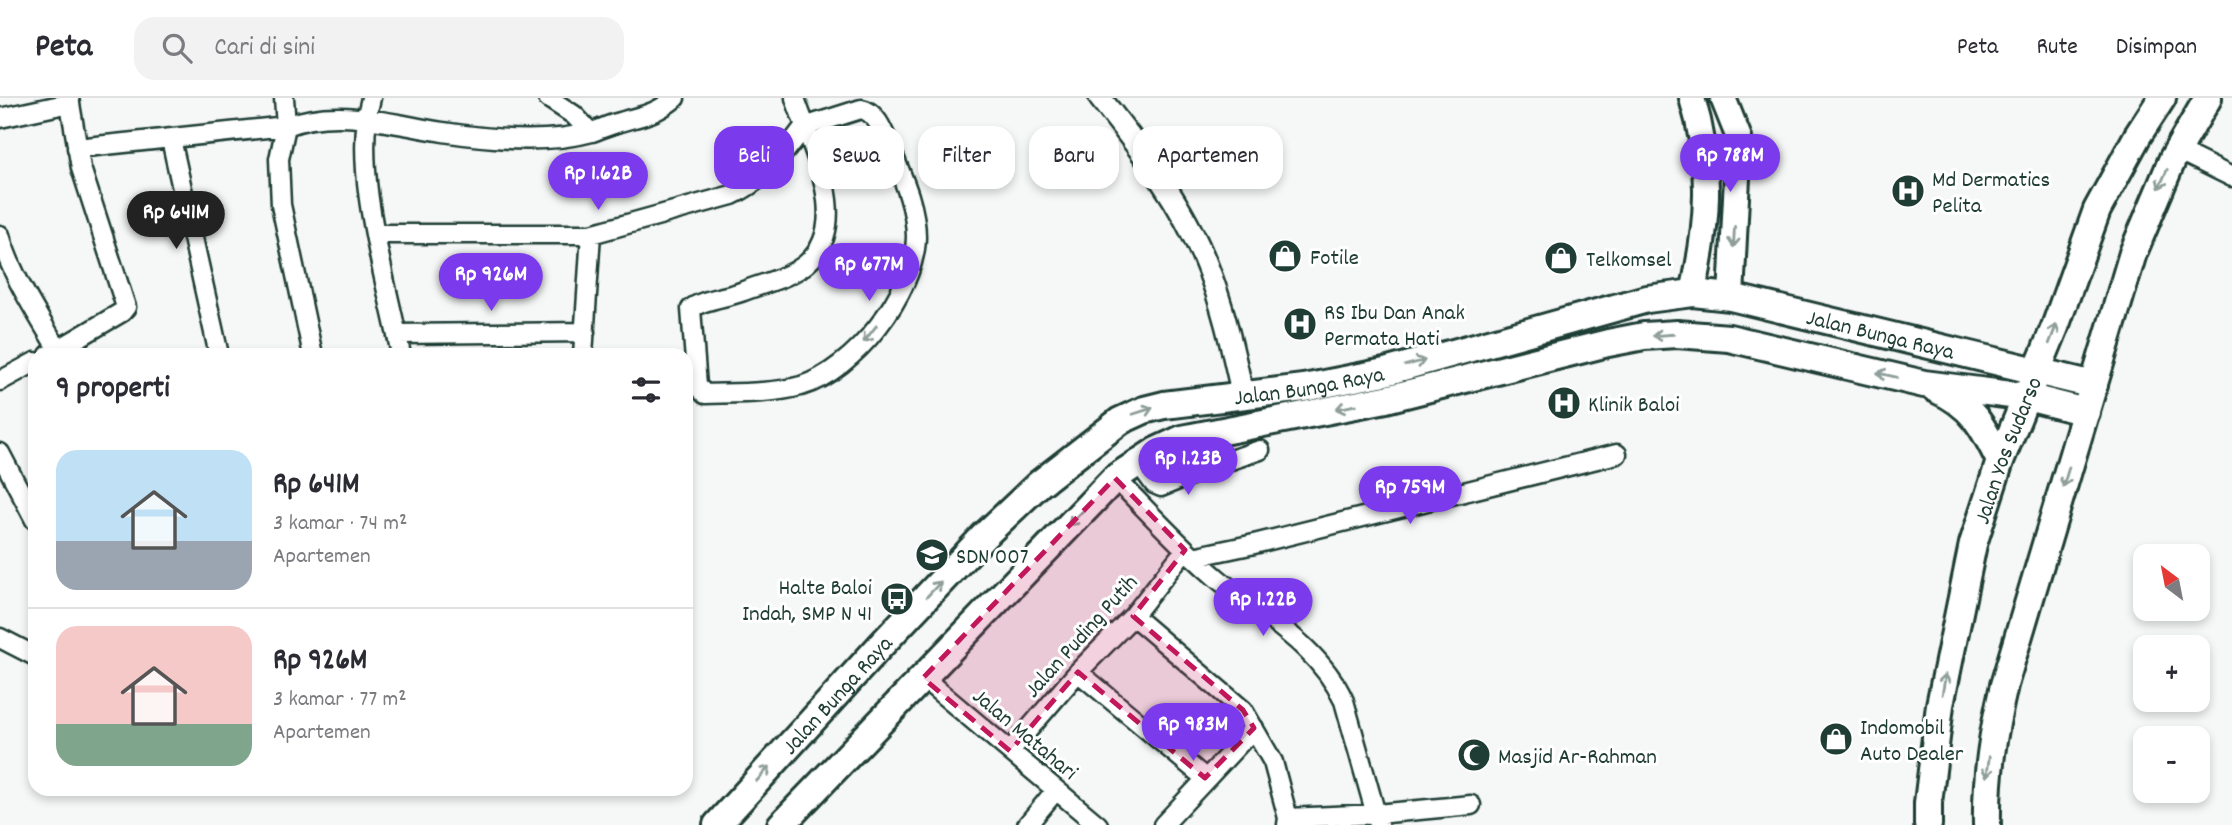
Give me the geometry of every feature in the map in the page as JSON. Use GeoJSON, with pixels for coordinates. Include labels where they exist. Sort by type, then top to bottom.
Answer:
{"type":"FeatureCollection","features":[{"type":"Feature","properties":{"kind":"main road"},"geometry":{"type":"LineString","coordinates":[[1692,98],[1704,147],[1707,186],[1701,261],[1693,293]]}},
{"type":"Feature","properties":{"kind":"main road"},"geometry":{"type":"LineString","coordinates":[[1723,98],[1739,138],[1731,297]]}},
{"type":"Feature","properties":{"kind":"main road","name":"Jalan Yos Sudarso"},"geometry":{"type":"LineString","coordinates":[[1928,825],[1934,755],[1949,659],[1972,544],[2000,460],[2038,370],[2097,210],[2138,135],[2162,98]]}},
{"type":"Feature","properties":{"kind":"main road"},"geometry":{"type":"LineString","coordinates":[[1987,825],[1987,774],[2004,685],[2133,253],[2178,150],[2208,98]]}},
{"type":"Feature","properties":{"kind":"main road","name":"Jalan Bunga Raya"},"geometry":{"type":"LineString","coordinates":[[718,825],[984,536],[1039,484],[1092,442],[1132,415],[1164,405],[1304,388],[1385,372],[1647,299],[1693,293],[1731,297],[2094,385]]}},
{"type":"Feature","properties":{"kind":"main road","name":"Jalan Bunga Raya"},"geometry":{"type":"LineString","coordinates":[[781,825],[1115,478],[1138,462],[1182,439],[1385,399],[1608,343],[1678,334],[1729,338],[1924,384],[2026,397],[2086,412]]}},
{"type":"Feature","properties":{"kind":"main road"},"geometry":{"type":"LineString","coordinates":[[1924,384],[1948,394],[1969,410],[1985,431],[2000,460]]}},
{"type":"Feature","properties":{"kind":"street"},"geometry":{"type":"LineString","coordinates":[[284,98],[286,126],[279,159],[281,205],[312,348]]}},
{"type":"Feature","properties":{"kind":"street"},"geometry":{"type":"LineString","coordinates":[[370,98],[365,118],[366,172],[400,348]]}},
{"type":"Feature","properties":{"kind":"street"},"geometry":{"type":"LineString","coordinates":[[548,98],[574,115],[590,132]]}},
{"type":"Feature","properties":{"kind":"street"},"geometry":{"type":"LineString","coordinates":[[77,148],[286,126],[305,119],[330,116],[365,118],[444,132],[530,139],[590,132],[660,111],[675,98]]}},
{"type":"Feature","properties":{"kind":"street"},"geometry":{"type":"LineString","coordinates":[[376,234],[591,234],[732,195],[749,187],[779,162],[804,127],[861,109],[869,111],[884,134],[902,175],[914,217],[915,254],[887,312],[855,353],[823,377],[800,386],[708,394],[699,390],[691,309],[698,304],[724,299],[805,265],[823,241],[828,215],[827,198],[815,153],[804,127],[795,98]]}},
{"type":"Feature","properties":{"kind":"street"},"geometry":{"type":"LineString","coordinates":[[1100,98],[1172,197],[1206,264],[1229,336],[1243,396]]}},
{"type":"Feature","properties":{"kind":"street"},"geometry":{"type":"LineString","coordinates":[[0,118],[69,100],[77,148],[126,307],[65,348]]}},
{"type":"Feature","properties":{"kind":"street"},"geometry":{"type":"LineString","coordinates":[[171,139],[217,348]]}},
{"type":"Feature","properties":{"kind":"street"},"geometry":{"type":"LineString","coordinates":[[2178,150],[2232,177]]}},
{"type":"Feature","properties":{"kind":"street"},"geometry":{"type":"LineString","coordinates":[[0,234],[5,254],[53,348]]}},
{"type":"Feature","properties":{"kind":"street"},"geometry":{"type":"LineString","coordinates":[[584,348],[591,234]]}},
{"type":"Feature","properties":{"kind":"street"},"geometry":{"type":"LineString","coordinates":[[397,334],[585,332]]}},
{"type":"Feature","properties":{"kind":"street"},"geometry":{"type":"LineString","coordinates":[[0,381],[28,366]]}},
{"type":"Feature","properties":{"kind":"street"},"geometry":{"type":"LineString","coordinates":[[1138,462],[1149,479],[1161,488],[1260,450]]}},
{"type":"Feature","properties":{"kind":"street"},"geometry":{"type":"LineString","coordinates":[[0,453],[28,507]]}},
{"type":"Feature","properties":{"kind":"street"},"geometry":{"type":"LineString","coordinates":[[1189,554],[1250,545],[1617,454]]}},
{"type":"Feature","properties":{"kind":"street"},"geometry":{"type":"LineString","coordinates":[[1115,478],[1189,554],[1295,639],[1335,682],[1344,701],[1378,819]]}},
{"type":"Feature","properties":{"kind":"street","name":"Jalan Puding Putih"},"geometry":{"type":"LineString","coordinates":[[1010,751],[1189,554]]}},
{"type":"Feature","properties":{"kind":"street"},"geometry":{"type":"LineString","coordinates":[[1133,616],[1243,710],[1273,762],[1287,822],[1378,819],[1471,805]]}},
{"type":"Feature","properties":{"kind":"street"},"geometry":{"type":"LineString","coordinates":[[0,638],[28,652]]}},
{"type":"Feature","properties":{"kind":"street"},"geometry":{"type":"LineString","coordinates":[[1079,672],[1205,778]]}},
{"type":"Feature","properties":{"kind":"street","name":"Jalan Matahari"},"geometry":{"type":"LineString","coordinates":[[923,678],[1098,825]]}},
{"type":"Feature","properties":{"kind":"street"},"geometry":{"type":"LineString","coordinates":[[1163,825],[1254,728]]}},
{"type":"Feature","properties":{"kind":"street"},"geometry":{"type":"LineString","coordinates":[[1027,825],[1056,790]]}},
{"type":"Feature","properties":{"kind":"highlighted area"},"geometry":{"type":"Polygon","coordinates":[[[1115,478],[1185,550],[1133,616],[1243,710],[1254,728],[1205,778],[1078,672],[1010,751],[923,678],[1115,478]]]}},
{"type":"Feature","properties":{"kind":"place","name":"Md Dermatics Pelita"},"geometry":{"type":"Point","coordinates":[1908,191]}},
{"type":"Feature","properties":{"kind":"place","name":"Fotile"},"geometry":{"type":"Point","coordinates":[1285,256]}},
{"type":"Feature","properties":{"kind":"place","name":"Telkomsel"},"geometry":{"type":"Point","coordinates":[1561,258]}},
{"type":"Feature","properties":{"kind":"place","name":"RS Ibu Dan Anak Permata Hati"},"geometry":{"type":"Point","coordinates":[1300,324]}},
{"type":"Feature","properties":{"kind":"place","name":"Klinik Baloi"},"geometry":{"type":"Point","coordinates":[1564,403]}},
{"type":"Feature","properties":{"kind":"place","name":"SDN 007"},"geometry":{"type":"Point","coordinates":[932,555]}},
{"type":"Feature","properties":{"kind":"place","name":"Halte Baloi Indah, SMP N 41"},"geometry":{"type":"Point","coordinates":[897,599]}},
{"type":"Feature","properties":{"kind":"place","name":"Indomobil Auto Dealer"},"geometry":{"type":"Point","coordinates":[1836,739]}},
{"type":"Feature","properties":{"kind":"place","name":"Masjid Ar-Rahman"},"geometry":{"type":"Point","coordinates":[1474,755]}}]}
